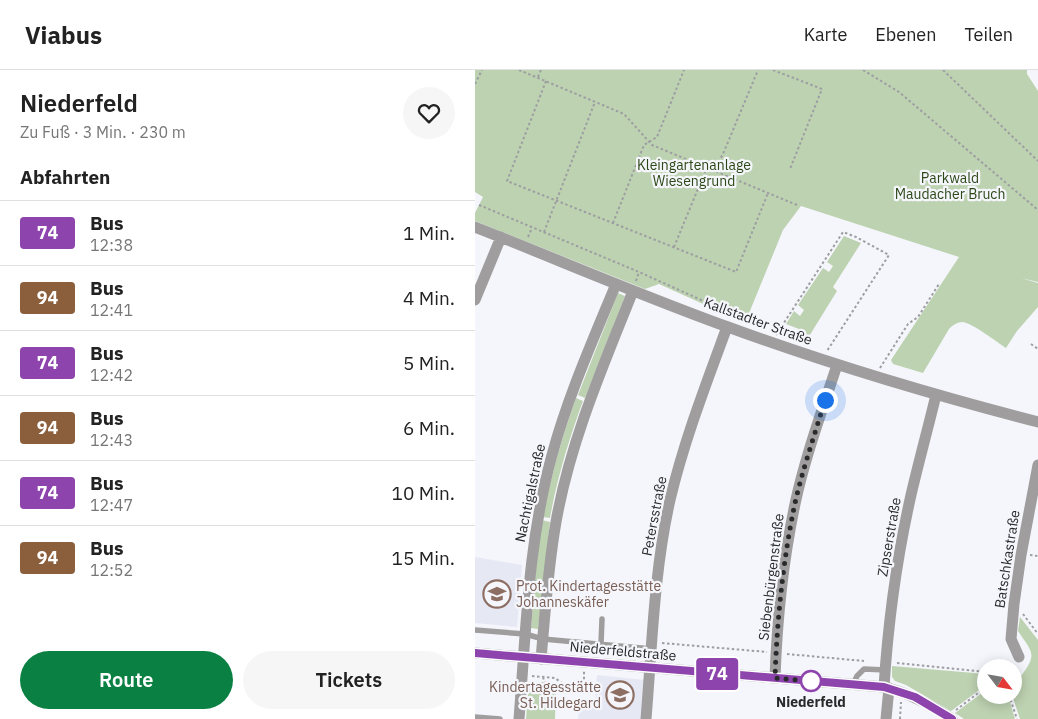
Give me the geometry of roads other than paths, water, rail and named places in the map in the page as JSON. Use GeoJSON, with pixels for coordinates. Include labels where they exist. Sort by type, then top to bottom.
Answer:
{"type":"FeatureCollection","features":[{"type":"Feature","properties":{"kind":"street","name":"Kallstadter Straße"},"geometry":{"type":"LineString","coordinates":[[475,227],[633,291],[727,327],[822,360],[935,394],[1038,422]]}},
{"type":"Feature","properties":{"kind":"street"},"geometry":{"type":"LineString","coordinates":[[475,300],[501,237]]}},
{"type":"Feature","properties":{"kind":"street","name":"Nachtigalstraße"},"geometry":{"type":"LineString","coordinates":[[519,719],[533,547],[552,456],[571,395],[616,284]]}},
{"type":"Feature","properties":{"kind":"street"},"geometry":{"type":"LineString","coordinates":[[541,659],[553,540],[570,461],[589,402],[633,291]]}},
{"type":"Feature","properties":{"kind":"street","name":"Petersstraße"},"geometry":{"type":"LineString","coordinates":[[646,719],[660,563],[670,500],[686,441],[727,327]]}},
{"type":"Feature","properties":{"kind":"street","name":"Siebenbürgenstraße"},"geometry":{"type":"LineString","coordinates":[[775,678],[785,562],[795,503],[837,365]]}},
{"type":"Feature","properties":{"kind":"street","name":"Zipserstraße"},"geometry":{"type":"LineString","coordinates":[[886,719],[886,666],[899,563],[911,496],[935,394]]}},
{"type":"Feature","properties":{"kind":"street","name":"Batschkastraße"},"geometry":{"type":"LineString","coordinates":[[1019,657],[1011,638],[1014,604],[1038,465]]}},
{"type":"Feature","properties":{"kind":"street","name":"Niederfeldstraße"},"geometry":{"type":"LineString","coordinates":[[475,653],[887,688],[902,692],[950,718]]}},
{"type":"Feature","properties":{"kind":"lane"},"geometry":{"type":"LineString","coordinates":[[601,644],[602,619]]}},
{"type":"Feature","properties":{"kind":"lane","name":"Niederfeldstraße"},"geometry":{"type":"LineString","coordinates":[[475,630],[525,634],[543,639],[601,644],[652,645]]}},
{"type":"Feature","properties":{"kind":"lane"},"geometry":{"type":"LineString","coordinates":[[853,685],[857,676],[864,669],[886,666]]}},
{"type":"Feature","properties":{"kind":"lane"},"geometry":{"type":"LineString","coordinates":[[475,717],[500,719]]}},
{"type":"Feature","properties":{"kind":"place","name":"Prot. Kindertagesstätte Johanneskäfer"},"geometry":{"type":"Point","coordinates":[497,594]}},
{"type":"Feature","properties":{"kind":"place","name":"Niederfeld"},"geometry":{"type":"Point","coordinates":[811,681]}},
{"type":"Feature","properties":{"kind":"place","name":"Kindertagesstätte St. Hildegard"},"geometry":{"type":"Point","coordinates":[620,695]}},
{"type":"Feature","properties":{"kind":"park label","name":"Kleingartenanlage Wiesengrund"},"geometry":{"type":"Point","coordinates":[694,174]}},
{"type":"Feature","properties":{"kind":"park label","name":"Parkwald Maudacher Bruch"},"geometry":{"type":"Point","coordinates":[950,186]}}]}
